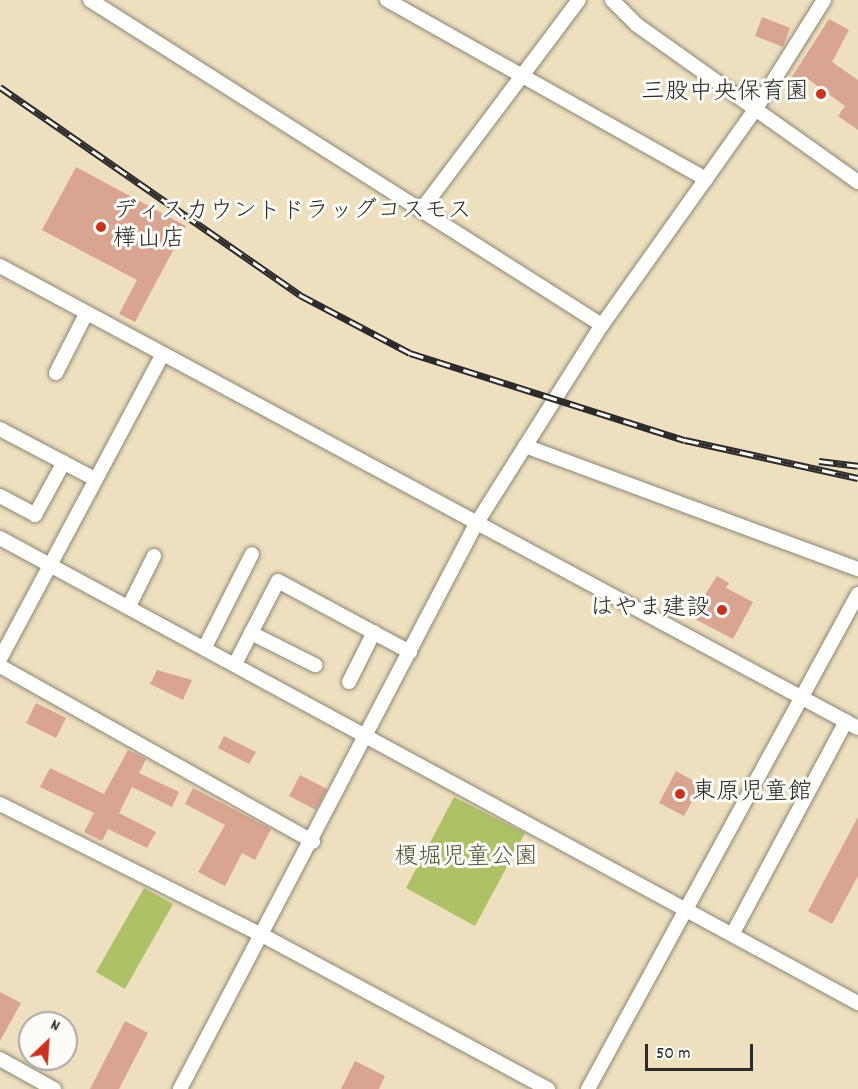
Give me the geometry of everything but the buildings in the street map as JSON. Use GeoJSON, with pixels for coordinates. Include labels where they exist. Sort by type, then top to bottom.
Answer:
{"type":"FeatureCollection","features":[{"type":"Feature","properties":{"kind":"street"},"geometry":{"type":"LineString","coordinates":[[90,0],[422,209],[602,326]]}},
{"type":"Feature","properties":{"kind":"street"},"geometry":{"type":"LineString","coordinates":[[387,0],[705,178]]}},
{"type":"Feature","properties":{"kind":"street"},"geometry":{"type":"LineString","coordinates":[[422,209],[579,0]]}},
{"type":"Feature","properties":{"kind":"street"},"geometry":{"type":"LineString","coordinates":[[612,0],[637,25],[858,182]]}},
{"type":"Feature","properties":{"kind":"street"},"geometry":{"type":"LineString","coordinates":[[180,1089],[313,842],[476,524],[602,326],[755,110],[824,0]]}},
{"type":"Feature","properties":{"kind":"street"},"geometry":{"type":"LineString","coordinates":[[0,266],[852,725],[733,933]]}},
{"type":"Feature","properties":{"kind":"street"},"geometry":{"type":"LineString","coordinates":[[56,373],[87,314]]}},
{"type":"Feature","properties":{"kind":"street"},"geometry":{"type":"LineString","coordinates":[[0,659],[162,355]]}},
{"type":"Feature","properties":{"kind":"street"},"geometry":{"type":"LineString","coordinates":[[0,429],[95,479]]}},
{"type":"Feature","properties":{"kind":"street"},"geometry":{"type":"LineString","coordinates":[[525,446],[858,569]]}},
{"type":"Feature","properties":{"kind":"street"},"geometry":{"type":"LineString","coordinates":[[0,496],[35,515],[64,462]]}},
{"type":"Feature","properties":{"kind":"street"},"geometry":{"type":"LineString","coordinates":[[0,538],[684,906],[858,1003]]}},
{"type":"Feature","properties":{"kind":"street"},"geometry":{"type":"LineString","coordinates":[[205,647],[252,554]]}},
{"type":"Feature","properties":{"kind":"street"},"geometry":{"type":"LineString","coordinates":[[129,606],[154,556]]}},
{"type":"Feature","properties":{"kind":"street"},"geometry":{"type":"LineString","coordinates":[[235,664],[278,581],[410,652]]}},
{"type":"Feature","properties":{"kind":"street"},"geometry":{"type":"LineString","coordinates":[[588,1089],[684,906],[803,699],[858,594]]}},
{"type":"Feature","properties":{"kind":"street"},"geometry":{"type":"LineString","coordinates":[[350,682],[374,632]]}},
{"type":"Feature","properties":{"kind":"street"},"geometry":{"type":"LineString","coordinates":[[251,633],[315,665]]}},
{"type":"Feature","properties":{"kind":"street"},"geometry":{"type":"LineString","coordinates":[[0,666],[313,842]]}},
{"type":"Feature","properties":{"kind":"street"},"geometry":{"type":"LineString","coordinates":[[0,804],[262,935],[548,1089]]}},
{"type":"Feature","properties":{"kind":"street"},"geometry":{"type":"LineString","coordinates":[[0,1059],[54,1089]]}},
{"type":"Feature","properties":{"kind":"green space","name":"榎堀児童公園"},"geometry":{"type":"Polygon","coordinates":[[[454,797],[525,833],[475,926],[406,888],[454,797]]]}},
{"type":"Feature","properties":{"kind":"green space"},"geometry":{"type":"Polygon","coordinates":[[[144,888],[173,904],[125,989],[96,972],[144,888]]]}},
{"type":"Feature","properties":{"kind":"railway"},"geometry":{"type":"LineString","coordinates":[[0,87],[300,295],[410,353],[685,440],[858,478]]}},
{"type":"Feature","properties":{"kind":"railway"},"geometry":{"type":"LineString","coordinates":[[819,461],[858,466]]}},
{"type":"Feature","properties":{"kind":"place","name":"三股中央保育園"},"geometry":{"type":"Point","coordinates":[821,94]}},
{"type":"Feature","properties":{"kind":"place","name":"ディスカウントドラッグコスモス 樺山店"},"geometry":{"type":"Point","coordinates":[101,227]}},
{"type":"Feature","properties":{"kind":"place","name":"はやま建設"},"geometry":{"type":"Point","coordinates":[722,610]}},
{"type":"Feature","properties":{"kind":"place","name":"東原児童館"},"geometry":{"type":"Point","coordinates":[680,794]}}]}
